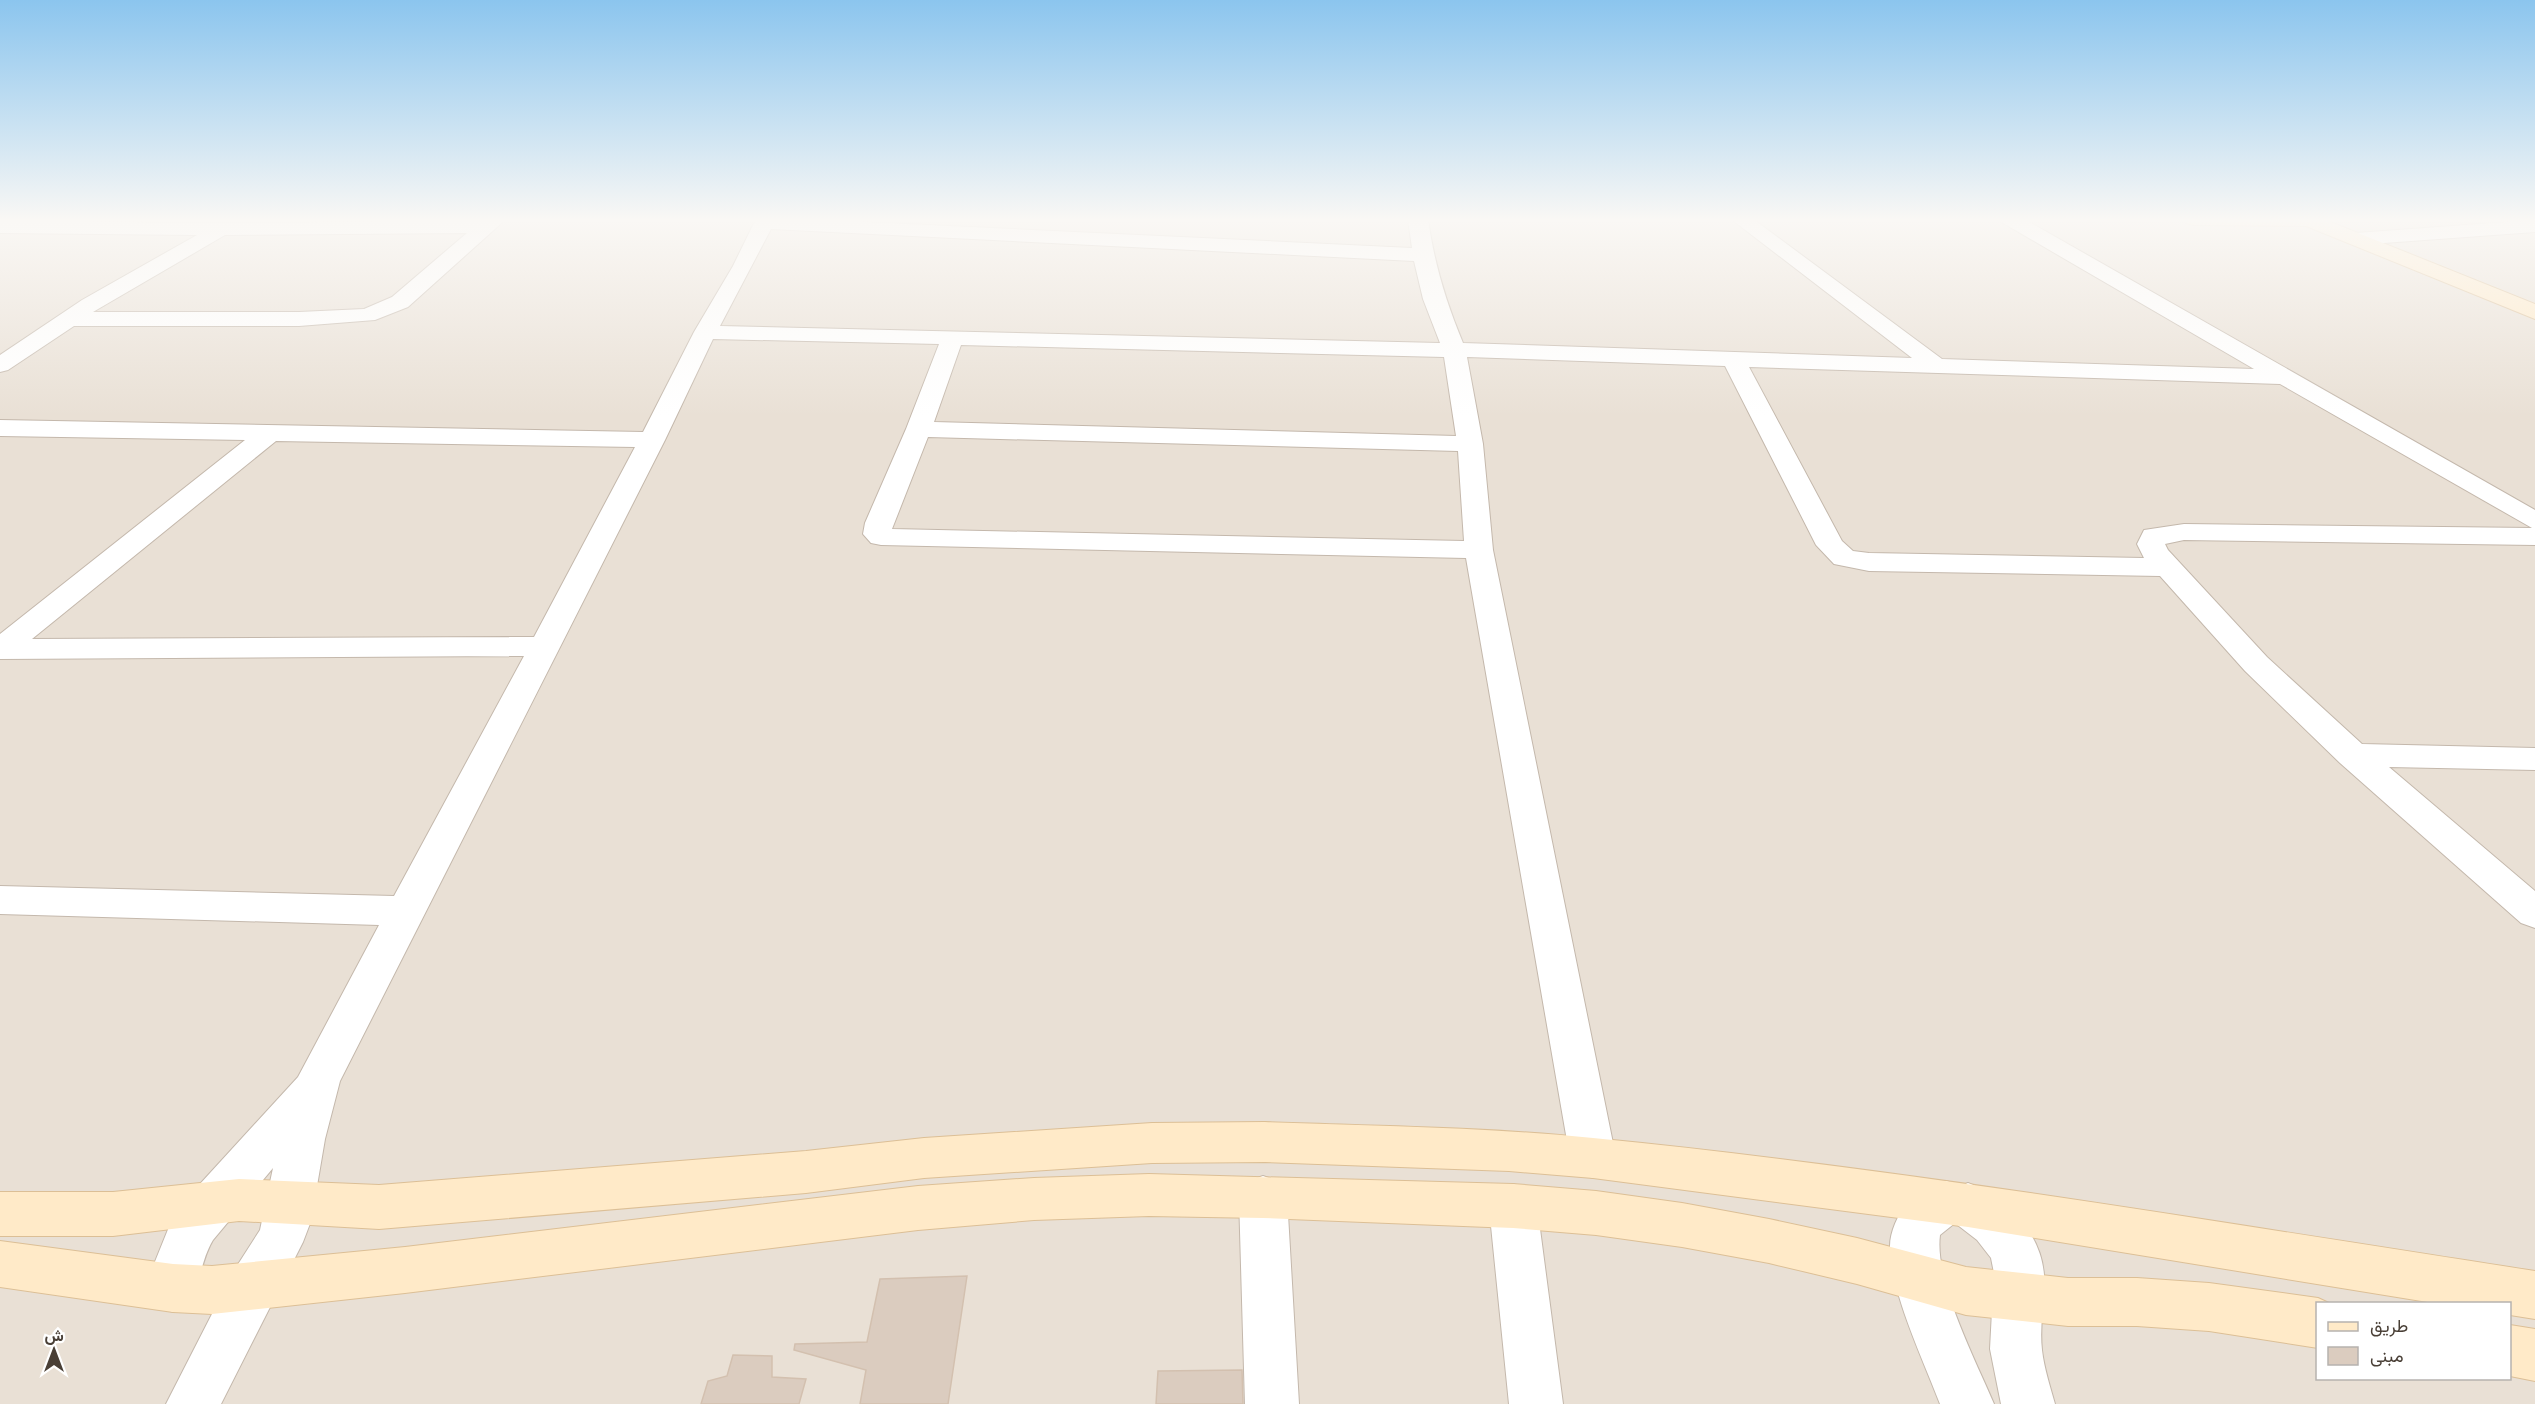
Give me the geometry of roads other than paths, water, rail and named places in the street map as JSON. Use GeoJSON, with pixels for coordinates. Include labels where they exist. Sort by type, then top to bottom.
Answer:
{"type":"FeatureCollection","features":[{"type":"Feature","properties":{"kind":"street"},"geometry":{"type":"LineString","coordinates":[[0,365],[69,319],[127,285]]}},
{"type":"Feature","properties":{"kind":"street"},"geometry":{"type":"LineString","coordinates":[[69,319],[299,319],[367,315],[400,302],[420,285]]}},
{"type":"Feature","properties":{"kind":"street"},"geometry":{"type":"LineString","coordinates":[[173,1288],[176,1268],[183,1247],[211,1203],[255,1156],[318,1080],[652,440],[705,332],[732,285]]}},
{"type":"Feature","properties":{"kind":"street"},"geometry":{"type":"LineString","coordinates":[[1431,285],[1439,316],[1454,350],[1470,444],[1479,550],[1593,1158]]}},
{"type":"Feature","properties":{"kind":"street"},"geometry":{"type":"LineString","coordinates":[[1831,285],[1938,367]]}},
{"type":"Feature","properties":{"kind":"street"},"geometry":{"type":"LineString","coordinates":[[2123,285],[2535,521]]}},
{"type":"Feature","properties":{"kind":"street"},"geometry":{"type":"LineString","coordinates":[[2472,285],[2535,312]]}},
{"type":"Feature","properties":{"kind":"street"},"geometry":{"type":"LineString","coordinates":[[2491,285],[2535,301]]}},
{"type":"Feature","properties":{"kind":"street"},"geometry":{"type":"LineString","coordinates":[[705,332],[1454,350],[2283,377]]}},
{"type":"Feature","properties":{"kind":"street"},"geometry":{"type":"LineString","coordinates":[[952,339],[919,429],[879,523],[877,534],[881,537],[1479,550]]}},
{"type":"Feature","properties":{"kind":"street"},"geometry":{"type":"LineString","coordinates":[[1734,360],[1830,545],[1844,558],[1869,562],[2168,567]]}},
{"type":"Feature","properties":{"kind":"street"},"geometry":{"type":"LineString","coordinates":[[0,428],[652,440]]}},
{"type":"Feature","properties":{"kind":"street"},"geometry":{"type":"LineString","coordinates":[[919,429],[1470,444]]}},
{"type":"Feature","properties":{"kind":"street"},"geometry":{"type":"LineString","coordinates":[[1,649],[270,433]]}},
{"type":"Feature","properties":{"kind":"street"},"geometry":{"type":"LineString","coordinates":[[2535,537],[2184,532],[2154,536],[2151,544],[2168,567],[2255,663],[2352,755],[2535,913]]}},
{"type":"Feature","properties":{"kind":"street"},"geometry":{"type":"LineString","coordinates":[[1,649],[545,646]]}},
{"type":"Feature","properties":{"kind":"street"},"geometry":{"type":"LineString","coordinates":[[2352,755],[2535,759]]}},
{"type":"Feature","properties":{"kind":"street"},"geometry":{"type":"LineString","coordinates":[[0,900],[407,911]]}},
{"type":"Feature","properties":{"kind":"street"},"geometry":{"type":"LineString","coordinates":[[193,1404],[253,1287],[279,1242],[291,1202],[302,1139],[318,1080]]}},
{"type":"Feature","properties":{"kind":"street"},"geometry":{"type":"LineString","coordinates":[[0,1214],[113,1214],[239,1200],[334,1206],[425,1204],[806,1172],[924,1158],[1152,1143],[1277,1142],[1509,1150],[1593,1158],[1957,1204],[2535,1295]]}},
{"type":"Feature","properties":{"kind":"street"},"geometry":{"type":"LineString","coordinates":[[0,1263],[173,1288],[212,1290],[918,1208],[1046,1198],[1149,1195],[1263,1197],[1513,1206],[1596,1213],[1682,1225],[1769,1241],[1857,1261],[1966,1291],[2017,1298],[2209,1307],[2316,1323]]}},
{"type":"Feature","properties":{"kind":"street"},"geometry":{"type":"LineString","coordinates":[[1263,1197],[1272,1404]]}},
{"type":"Feature","properties":{"kind":"street"},"geometry":{"type":"LineString","coordinates":[[1967,1404],[1920,1280],[1914,1254],[1916,1232],[1928,1214],[1957,1204],[1994,1224],[2013,1248],[2019,1273],[2016,1349],[2028,1404]]}},
{"type":"Feature","properties":{"kind":"street"},"geometry":{"type":"LineString","coordinates":[[1513,1206],[1536,1404]]}}]}
